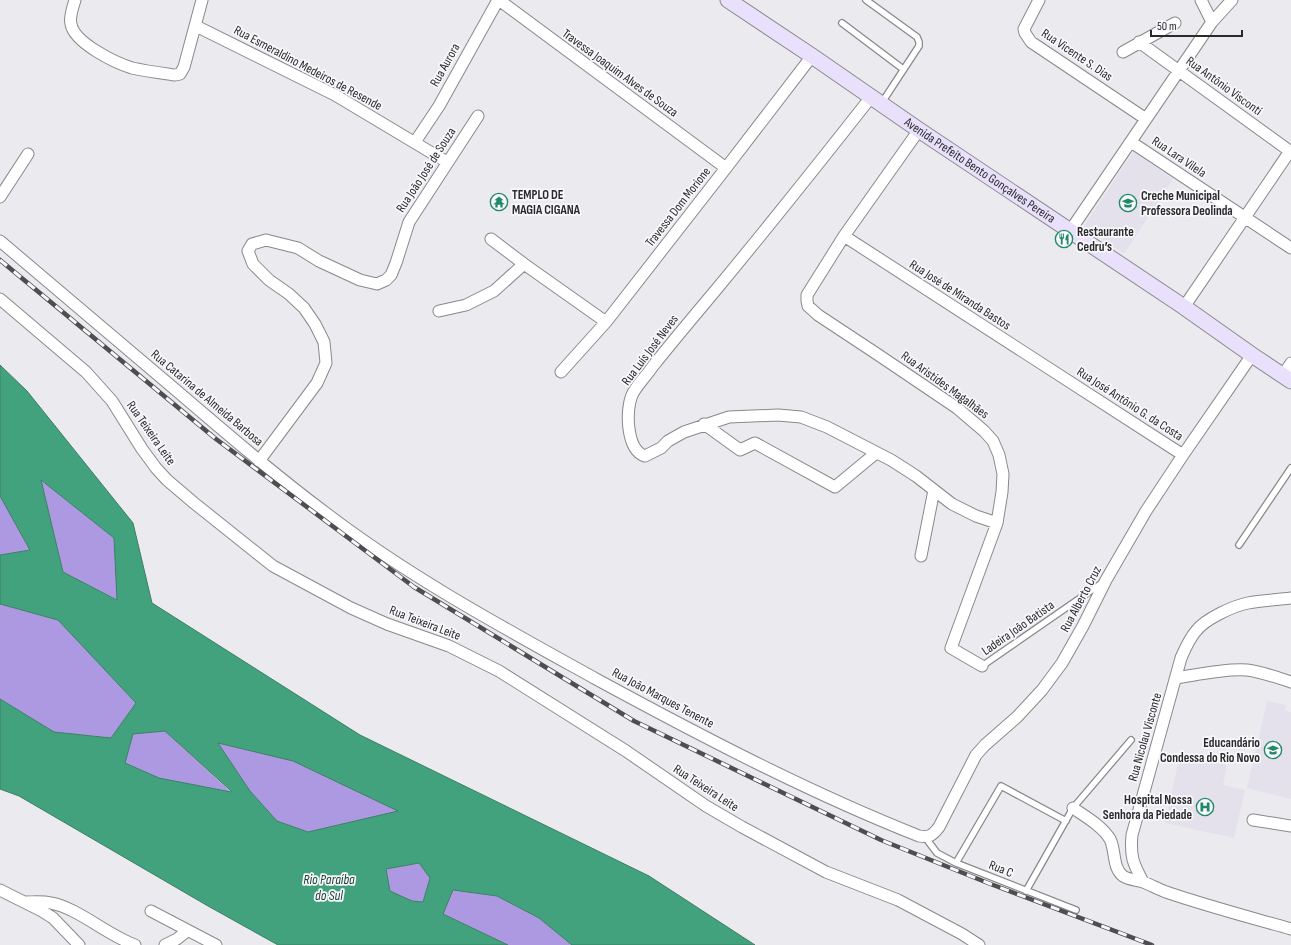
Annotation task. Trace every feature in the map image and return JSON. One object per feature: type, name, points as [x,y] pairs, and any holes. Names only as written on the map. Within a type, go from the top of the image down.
[{"type":"street","points":[[75,0],[71,18],[72,28],[80,39],[89,47],[117,62],[133,68],[175,75],[180,74],[184,67],[202,0]]},
{"type":"street","name":"Rua Aurora","points":[[415,142],[439,106],[498,0]]},
{"type":"street","name":"Travessa Joaquim Alves de Souza","points":[[498,0],[726,168]]},
{"type":"street","name":"Avenida Prefeito Bento Gonçalves Pereira","points":[[728,0],[1184,307],[1252,355],[1288,373]]},
{"type":"street","name":"Rua Vicente S. Dias","points":[[1039,0],[1024,29],[1031,42],[1146,119]]},
{"type":"street","points":[[1202,0],[1212,22]]},
{"type":"street","points":[[1070,231],[1212,22],[1232,0]]},
{"type":"street","points":[[1123,52],[1175,23]]},
{"type":"street","name":"Rua Esmeraldino Medeiros de Resende","points":[[196,26],[329,92],[447,162]]},
{"type":"street","name":"Rua Antônio Visconti","points":[[1140,42],[1291,152]]},
{"type":"street","name":"Travessa Dom Morione","points":[[561,372],[606,322],[812,56]]},
{"type":"street","name":"Rua Luís José Neves","points":[[876,100],[659,359],[633,394],[629,408],[628,423],[634,444],[642,455],[649,455],[661,448],[668,441],[684,432],[729,416],[778,415],[801,417],[827,427],[903,468],[964,511],[997,523]]},
{"type":"street","name":"Rua João José de Souza","points":[[259,461],[317,383],[326,363],[324,342],[315,324],[304,308],[289,294],[269,280],[253,264],[248,251],[252,244],[266,240],[298,248],[319,261],[360,280],[377,284],[386,280],[391,275],[396,263],[409,222],[478,116]]},
{"type":"street","points":[[844,236],[919,130]]},
{"type":"street","name":"Rua Lara Vilela","points":[[1131,142],[1291,248]]},
{"type":"street","points":[[1184,307],[1291,152]]},
{"type":"street","points":[[0,197],[28,154]]},
{"type":"street","name":"Rua Aristides Magalhães","points":[[844,236],[808,295],[808,306],[818,315],[957,408],[984,431],[993,442],[1002,466],[1002,492],[997,523],[951,648],[982,666]]},
{"type":"street","name":"Rua José de Miranda Bastos","points":[[844,236],[1061,377]]},
{"type":"street","points":[[492,239],[524,264],[606,322]]},
{"type":"street","name":"Rua Catarina de Almeida Barbosa","points":[[0,241],[259,461],[328,515],[402,567]]},
{"type":"street","points":[[439,311],[466,305],[494,291],[524,264]]},
{"type":"street","name":"Rua Teixeira Leite","points":[[0,299],[86,372],[98,385],[112,401],[152,462],[167,480],[243,544],[273,566],[351,608],[387,624],[449,646],[493,668],[626,751],[706,806],[742,827],[826,872],[898,900],[962,934],[979,945]]},
{"type":"street","name":"Rua Alberto Cruz","points":[[922,837],[932,835],[939,827],[976,755],[985,745],[1017,717],[1042,690],[1062,663],[1083,626],[1106,580],[1146,511],[1252,355]]},
{"type":"street","name":"Rua José Antônio G. da Costa","points":[[1061,377],[1183,455]]},
{"type":"street","points":[[704,424],[740,450],[755,442],[834,487],[876,453]]},
{"type":"street","points":[[921,556],[934,490]]},
{"type":"street","name":"Rua João Marques Tenente","points":[[402,567],[488,619],[739,754],[826,797],[922,837]]},
{"type":"street","name":"Rua Nicolau Visconte","points":[[1143,882],[1131,856],[1132,836],[1181,658],[1187,645],[1195,631],[1225,612],[1246,604],[1291,598]]},
{"type":"street","points":[[1176,678],[1232,670],[1245,670],[1265,673],[1291,682]]},
{"type":"street","points":[[1073,808],[1099,826],[1107,835],[1112,846],[1115,862],[1120,872],[1128,878],[1204,904],[1291,929]]},
{"type":"street","points":[[1253,820],[1291,826]]},
{"type":"street","points":[[0,890],[53,918],[79,945]]},
{"type":"street","points":[[25,902],[51,903],[62,907],[116,937],[135,945]]},
{"type":"street","points":[[151,911],[216,945]]},
{"type":"street","points":[[165,945],[177,939],[187,931]]},
{"type":"lane","points":[[866,0],[919,39],[919,46],[903,69],[876,100]]},
{"type":"lane","points":[[842,23],[903,69]]},
{"type":"lane","points":[[1239,545],[1291,468]]},
{"type":"lane","name":"Ladeira João Batista","points":[[982,666],[1106,580]]},
{"type":"lane","points":[[1026,891],[1073,808],[1131,740]]},
{"type":"lane","points":[[956,863],[1001,786],[1066,821]]},
{"type":"lane","name":"Rua C","points":[[922,837],[937,853],[956,863],[1076,910]]},
{"type":"shaded area","name":"Creche Municipal Professora Deolinda","points":[[1133,152],[1173,179],[1124,254],[1083,227]]},
{"type":"shaded area","points":[[41,480],[114,538],[118,600],[63,572]]},
{"type":"shaded area","points":[[0,496],[30,550],[0,555]]},
{"type":"shaded area","points":[[0,604],[58,620],[136,703],[111,738],[54,732],[0,699]]},
{"type":"shaded area","name":"Educandário Condessa do Rio Novo","points":[[1267,701],[1286,705],[1285,710],[1291,712],[1291,799],[1247,788]]},
{"type":"shaded area","points":[[165,731],[231,792],[159,778],[125,763],[133,734]]},
{"type":"shaded area","points":[[218,743],[293,761],[399,811],[308,832],[277,821],[250,791]]},
{"type":"shaded area","name":"Hospital Nossa Senhora da Piedade","points":[[1180,754],[1227,765],[1223,785],[1245,790],[1234,838],[1165,823]]},
{"type":"shaded area","points":[[419,863],[430,878],[423,902],[412,901],[390,891],[386,869]]},
{"type":"shaded area","points":[[453,890],[497,896],[539,918],[572,945],[508,945],[443,914]]},
{"type":"water","name":"Rio Paraíba do Sul","points":[[0,365],[27,391],[133,523],[152,603],[360,735],[649,876],[755,945],[572,945],[539,918],[497,896],[453,890],[443,914],[508,945],[278,945],[19,796],[0,789],[0,699],[54,732],[111,738],[136,703],[58,620],[0,604],[0,555],[30,550],[0,496]],"holes":[[[41,480],[114,538],[117,600],[63,572]],[[165,731],[231,792],[159,778],[125,763],[133,734]],[[218,743],[293,761],[398,811],[308,832],[277,821],[250,791]],[[419,863],[430,878],[423,902],[412,901],[390,891],[386,869]]]},
{"type":"railway","points":[[0,260],[216,439],[414,587],[634,721],[881,840],[988,883],[1152,945]]},
{"type":"place","name":"TEMPLO DE MAGIA CIGANA","points":[[499,202]]},
{"type":"place","name":"Creche Municipal Professora Deolinda","points":[[1128,203]]},
{"type":"place","name":"Restaurante Cedru’s","points":[[1064,239]]},
{"type":"place","name":"Educandário Condessa do Rio Novo","points":[[1273,750]]},
{"type":"place","name":"Hospital Nossa Senhora da Piedade","points":[[1205,807]]}]
